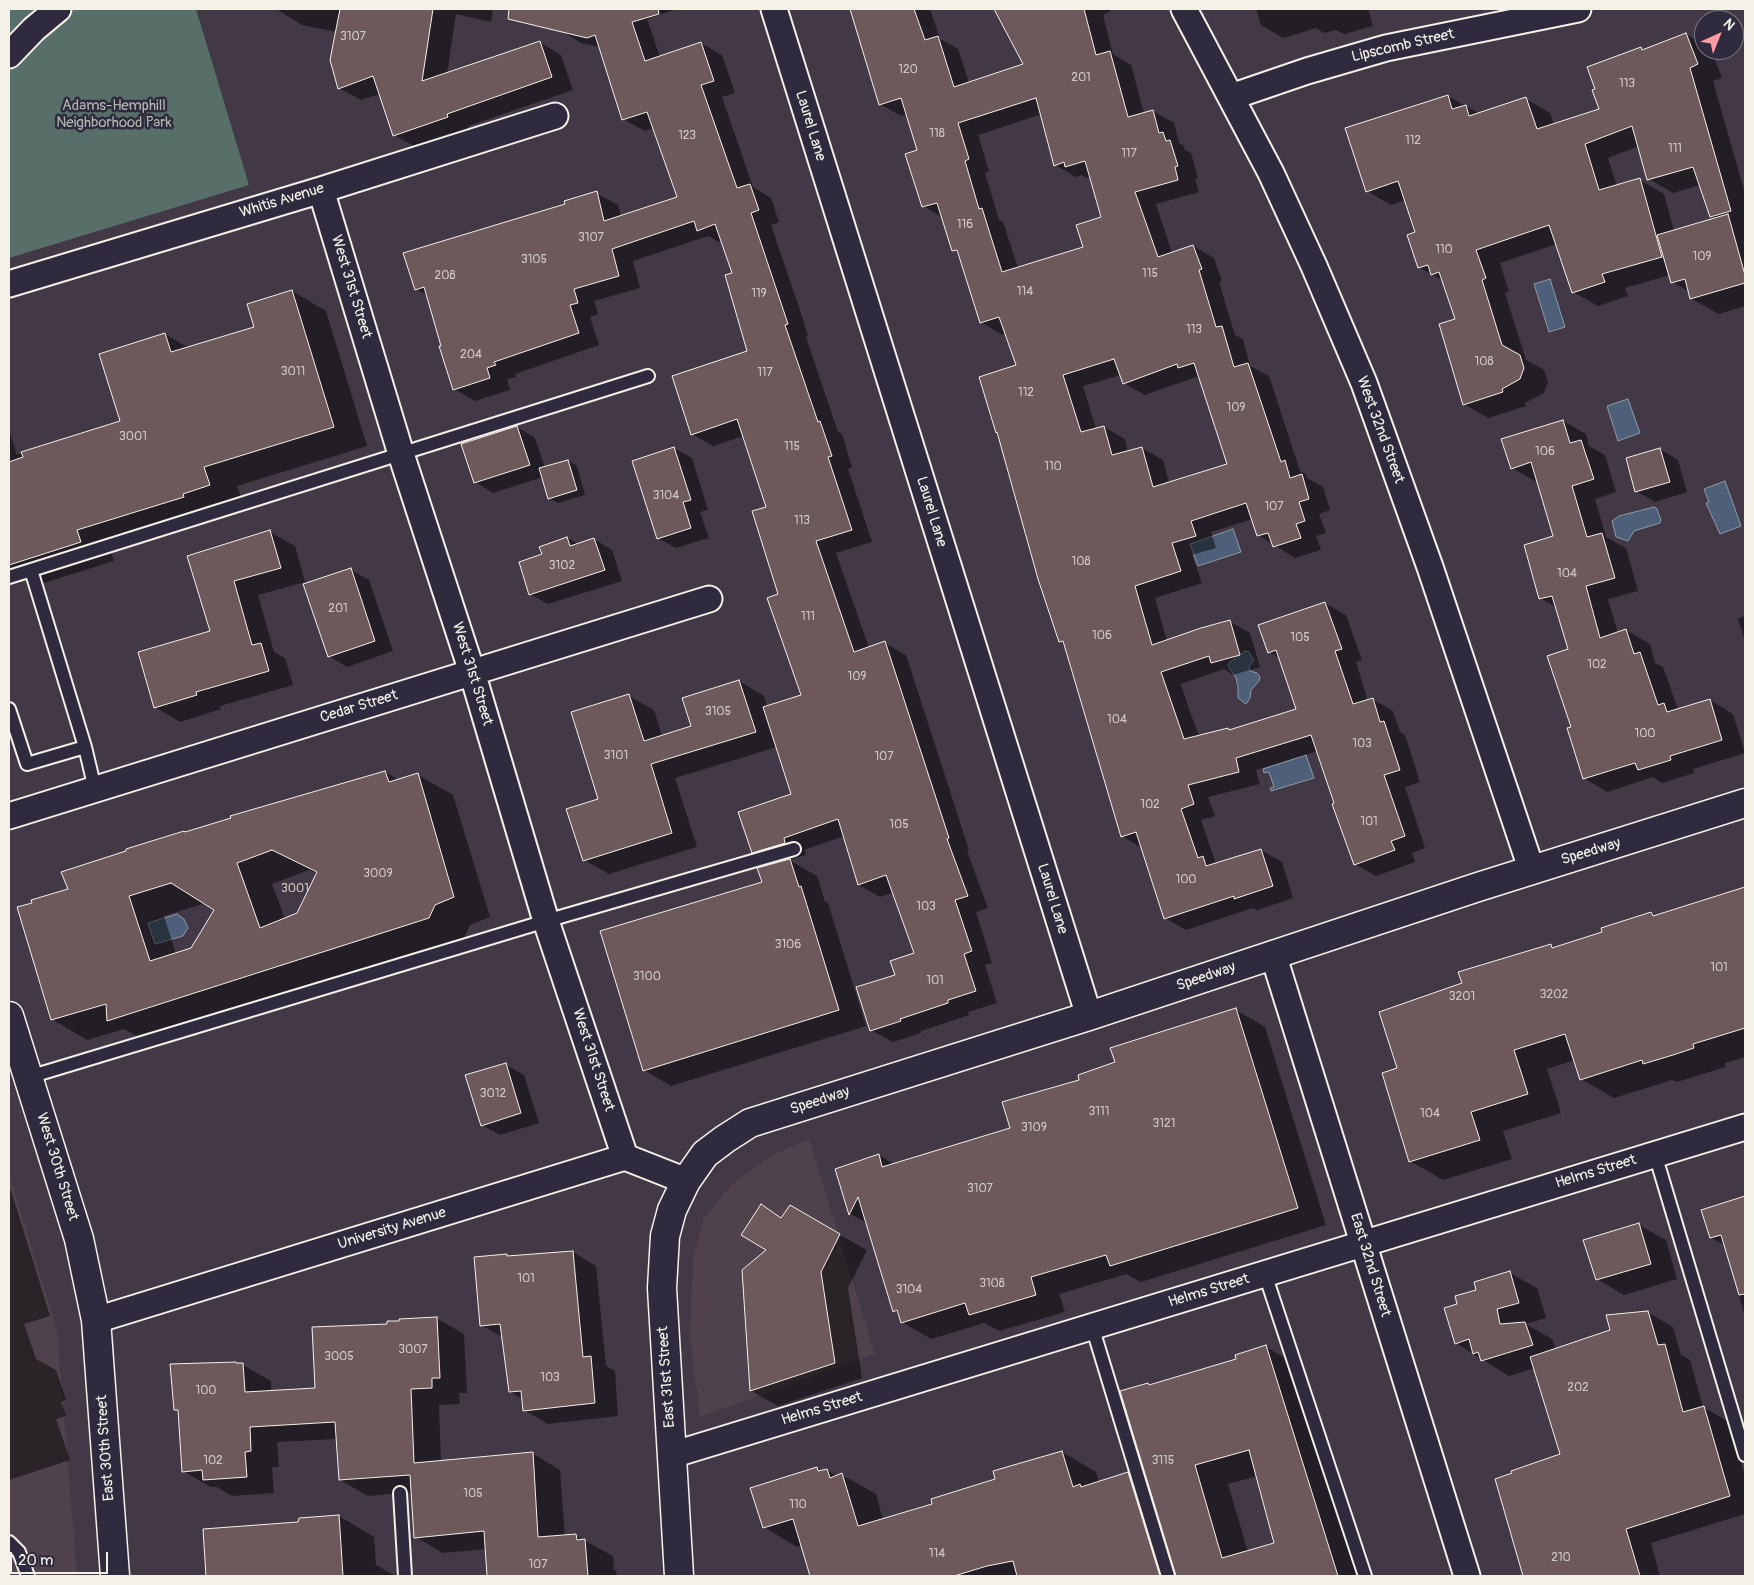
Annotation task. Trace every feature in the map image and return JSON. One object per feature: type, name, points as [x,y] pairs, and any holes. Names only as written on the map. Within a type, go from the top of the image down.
[{"type":"street","points":[[9,55],[34,29],[58,9]]},
{"type":"street","name":"Laurel Lane","points":[[774,9],[1089,1016]]},
{"type":"street","name":"West 32nd Street","points":[[1184,9],[1271,173],[1310,257],[1364,383],[1430,567],[1532,871]]},
{"type":"street","name":"Lipscomb Street","points":[[1231,97],[1307,71],[1386,48],[1578,9]]},
{"type":"street","name":"Whitis Avenue","points":[[9,284],[321,190],[555,116]]},
{"type":"street","name":"West 31st Street","points":[[321,190],[401,454],[472,672],[546,921],[625,1157]]},
{"type":"street","name":"Cedar Street","points":[[9,816],[709,599]]},
{"type":"street","name":"Speedway","points":[[686,1181],[705,1154],[750,1123],[1089,1016],[1273,954],[1745,804]]},
{"type":"street","name":"East 32nd Street","points":[[1273,954],[1467,1576]]},
{"type":"street","name":"West 30th Street","points":[[9,1016],[79,1239],[96,1320]]},
{"type":"street","name":"Helms Street","points":[[672,1455],[1745,1126]]},
{"type":"street","points":[[625,1157],[686,1181]]},
{"type":"street","name":"University Avenue","points":[[96,1320],[625,1157]]},
{"type":"street","name":"East 31st Street","points":[[679,1576],[662,1264],[667,1228],[672,1210],[686,1181]]},
{"type":"street","name":"East 30th Street","points":[[96,1320],[115,1576]]},
{"type":"lane","points":[[9,577],[648,376]]},
{"type":"lane","points":[[31,570],[96,789]]},
{"type":"lane","points":[[9,709],[27,764],[85,747]]},
{"type":"lane","points":[[29,1077],[546,921],[794,849]]},
{"type":"lane","points":[[1655,1154],[1745,1455]]},
{"type":"lane","points":[[1265,1274],[1366,1576]]},
{"type":"lane","points":[[1092,1326],[1168,1576]]},
{"type":"lane","points":[[400,1493],[405,1576]]},
{"type":"lane","points":[[9,1542],[19,1552],[28,1576]]},
{"type":"shaded area","points":[[809,1139],[875,1354],[700,1417],[690,1337],[693,1258],[704,1218],[731,1185],[772,1155]]},
{"type":"shaded area","points":[[9,1174],[57,1330],[77,1576],[9,1576]]},
{"type":"green space","name":"Adams-Hemphill Neighborhood Park","points":[[9,9],[196,9],[249,185],[9,258]]},
{"type":"water","points":[[1550,279],[1565,327],[1549,332],[1534,284]]},
{"type":"water","points":[[1628,399],[1640,433],[1618,441],[1607,406]]},
{"type":"water","points":[[1725,481],[1741,526],[1720,534],[1706,503],[1709,502],[1704,489]]},
{"type":"water","points":[[1654,507],[1657,509],[1661,520],[1660,523],[1634,531],[1628,541],[1616,537],[1612,521],[1619,516]]},
{"type":"water","points":[[1233,529],[1241,552],[1198,566],[1190,544]]},
{"type":"water","points":[[1245,651],[1249,652],[1254,661],[1249,666],[1250,671],[1257,673],[1260,677],[1251,690],[1250,698],[1246,704],[1238,698],[1236,678],[1228,666],[1229,663]]},
{"type":"water","points":[[1306,755],[1314,778],[1271,791],[1270,788],[1274,787],[1269,772],[1264,773],[1263,769]]},
{"type":"water","points":[[177,914],[184,919],[188,928],[183,936],[155,944],[148,923]]},
{"type":"building","points":[[340,9],[433,9],[422,81],[540,41],[552,77],[447,114],[448,117],[393,136],[373,76],[338,89],[330,60]]},
{"type":"building","points":[[509,9],[658,9],[659,14],[632,22],[645,61],[701,42],[714,81],[701,85],[737,188],[750,184],[759,210],[751,213],[788,324],[785,325],[818,422],[820,421],[832,456],[828,457],[852,530],[816,541],[854,652],[885,641],[949,838],[947,839],[968,896],[955,900],[972,951],[964,954],[976,991],[948,1000],[948,1003],[900,1019],[901,1021],[870,1031],[856,987],[895,975],[890,961],[914,953],[886,875],[858,885],[838,819],[784,838],[785,843],[752,853],[738,812],[791,794],[763,707],[801,695],[767,598],[778,594],[752,511],[766,507],[737,419],[691,435],[672,376],[747,351],[725,275],[732,273],[715,224],[697,231],[694,221],[612,249],[619,276],[574,289],[578,303],[570,305],[579,333],[494,362],[496,365],[487,368],[490,378],[453,390],[439,346],[441,346],[424,287],[415,290],[403,253],[565,204],[564,201],[597,191],[604,221],[677,197],[647,112],[622,120],[595,35],[587,38],[508,19]]},
{"type":"building","points":[[850,9],[914,9],[925,40],[938,36],[954,87],[1023,64],[994,9],[1084,9],[1096,55],[1110,51],[1128,117],[1153,110],[1159,133],[1163,132],[1166,141],[1170,140],[1178,166],[1175,167],[1178,180],[1135,192],[1158,257],[1193,245],[1202,269],[1199,270],[1216,327],[1222,326],[1234,367],[1248,363],[1281,462],[1285,460],[1290,478],[1302,474],[1309,499],[1299,502],[1305,521],[1296,524],[1301,538],[1273,547],[1268,533],[1257,536],[1246,503],[1191,521],[1196,536],[1172,543],[1181,571],[1135,586],[1152,645],[1230,620],[1240,655],[1211,663],[1209,656],[1161,672],[1184,739],[1228,728],[1229,730],[1296,709],[1276,650],[1268,653],[1258,625],[1325,602],[1342,649],[1335,651],[1353,704],[1373,698],[1380,722],[1384,721],[1400,770],[1384,775],[1405,836],[1391,841],[1395,850],[1354,865],[1332,804],[1334,803],[1311,735],[1236,758],[1239,772],[1188,785],[1194,804],[1181,809],[1198,858],[1203,856],[1206,866],[1261,849],[1273,886],[1234,899],[1234,896],[1164,919],[1136,832],[1121,837],[1063,641],[1059,642],[1038,579],[997,432],[979,377],[1016,365],[999,317],[980,323],[957,250],[952,251],[937,203],[922,207],[905,154],[917,150],[901,98],[879,105]],"holes":[[[1036,98],[1054,166],[1064,162],[1065,167],[1085,161],[1101,217],[1076,225],[1083,247],[1002,272],[982,208],[979,209],[965,161],[969,159],[958,123]],[[1114,359],[1123,384],[1177,364],[1178,368],[1194,363],[1227,464],[1153,487],[1142,447],[1112,455],[1104,426],[1081,432],[1063,375]]]},
{"type":"building","points":[[1686,33],[1694,54],[1694,60],[1696,60],[1698,64],[1690,68],[1731,211],[1710,217],[1693,167],[1647,180],[1632,126],[1585,144],[1599,190],[1640,178],[1662,257],[1602,274],[1605,282],[1572,293],[1549,225],[1476,250],[1486,278],[1482,280],[1502,345],[1520,355],[1524,368],[1520,379],[1502,389],[1503,392],[1463,405],[1439,324],[1455,319],[1439,272],[1431,275],[1428,265],[1418,268],[1407,235],[1415,232],[1398,181],[1366,192],[1345,128],[1448,95],[1452,109],[1466,105],[1469,116],[1526,97],[1537,129],[1599,109],[1592,90],[1595,89],[1587,67],[1641,47],[1642,50]]},
{"type":"building","points":[[1728,214],[1745,275],[1745,283],[1690,299],[1685,279],[1671,283],[1657,235]]},
{"type":"building","points":[[292,290],[334,427],[204,467],[210,485],[183,494],[184,497],[77,530],[81,542],[9,565],[9,462],[23,457],[21,452],[120,421],[99,354],[165,333],[171,352],[254,327],[247,304]]},
{"type":"building","points":[[1563,420],[1570,443],[1581,440],[1594,479],[1572,486],[1587,537],[1602,533],[1615,578],[1586,586],[1600,638],[1626,629],[1634,654],[1640,652],[1658,705],[1664,703],[1667,712],[1710,699],[1722,740],[1670,756],[1671,760],[1638,770],[1635,763],[1583,779],[1567,728],[1571,727],[1547,656],[1568,649],[1552,596],[1539,599],[1524,545],[1553,536],[1531,462],[1511,469],[1501,439]]},
{"type":"building","points":[[517,426],[530,465],[474,483],[461,444]]},
{"type":"building","points":[[674,447],[691,500],[683,502],[691,528],[657,539],[632,461]]},
{"type":"building","points":[[1660,448],[1670,482],[1635,492],[1626,458]]},
{"type":"building","points":[[568,460],[577,490],[548,499],[539,468]]},
{"type":"building","points":[[270,530],[281,568],[234,581],[252,645],[261,643],[269,671],[196,692],[197,695],[154,708],[138,652],[210,631],[187,556]]},
{"type":"building","points":[[567,537],[570,546],[594,538],[605,570],[529,595],[519,562],[542,554],[539,547]]},
{"type":"building","points":[[351,568],[375,641],[328,657],[303,584]]},
{"type":"building","points":[[739,680],[756,732],[651,764],[672,833],[583,861],[566,809],[598,799],[571,712],[629,694],[644,741],[691,726],[682,698]]},
{"type":"building","points":[[385,771],[389,782],[418,773],[454,897],[435,905],[429,918],[107,1021],[106,1004],[51,1020],[17,907],[32,903],[31,900],[68,889],[61,872],[126,851],[126,849],[231,818],[230,816]],"holes":[[[272,850],[317,872],[297,913],[260,928],[237,863]],[[171,883],[214,910],[191,948],[150,961],[129,896]]]},
{"type":"building","points":[[790,859],[799,887],[801,886],[839,1010],[643,1071],[600,931],[762,882],[757,868]]},
{"type":"building","points":[[1745,887],[1745,1028],[1693,1044],[1694,1048],[1673,1055],[1643,1064],[1642,1060],[1580,1080],[1565,1034],[1514,1050],[1528,1094],[1471,1112],[1480,1140],[1409,1162],[1382,1073],[1397,1068],[1379,1012],[1462,983],[1458,972],[1551,944],[1552,948],[1602,932],[1601,928],[1651,912],[1653,916]]},
{"type":"building","points":[[1236,1008],[1298,1208],[1110,1266],[1106,1255],[1031,1277],[1036,1295],[969,1315],[965,1303],[901,1323],[897,1310],[893,1312],[858,1197],[849,1215],[835,1169],[879,1154],[882,1167],[1010,1128],[1002,1102],[1079,1080],[1078,1075],[1115,1062],[1110,1048]]},
{"type":"building","points":[[506,1063],[521,1113],[481,1126],[465,1075]]},
{"type":"building","points":[[1745,1196],[1745,1294],[1739,1295],[1721,1235],[1710,1238],[1701,1210]]},
{"type":"building","points":[[761,1204],[781,1218],[790,1205],[840,1234],[821,1272],[835,1363],[750,1391],[742,1270],[766,1250],[741,1235]]},
{"type":"building","points":[[1639,1223],[1651,1264],[1596,1280],[1583,1240]]},
{"type":"building","points":[[573,1251],[583,1357],[591,1356],[595,1403],[523,1411],[521,1391],[509,1392],[500,1324],[480,1326],[474,1257]]},
{"type":"building","points":[[1510,1271],[1519,1303],[1497,1309],[1500,1324],[1525,1322],[1533,1345],[1481,1361],[1478,1352],[1473,1354],[1469,1339],[1455,1344],[1444,1308],[1457,1304],[1455,1296],[1476,1290],[1474,1282]]},
{"type":"building","points":[[1648,1311],[1658,1345],[1665,1344],[1683,1412],[1704,1406],[1730,1496],[1626,1529],[1640,1576],[1523,1576],[1495,1479],[1512,1473],[1511,1471],[1560,1454],[1530,1357],[1610,1330],[1606,1315]]},
{"type":"building","points":[[437,1317],[440,1378],[432,1378],[432,1388],[411,1389],[414,1463],[533,1452],[538,1537],[576,1534],[577,1540],[585,1539],[588,1576],[487,1576],[484,1531],[414,1538],[410,1475],[339,1480],[335,1422],[250,1427],[251,1451],[245,1452],[247,1477],[203,1480],[202,1470],[182,1472],[178,1410],[174,1410],[170,1364],[243,1363],[245,1392],[315,1388],[312,1327],[387,1324],[387,1321],[399,1321],[399,1319]]},
{"type":"building","points":[[1266,1345],[1338,1576],[1176,1576],[1120,1391],[1148,1383],[1149,1385],[1236,1359],[1235,1355]],"holes":[[[1249,1450],[1274,1543],[1222,1558],[1195,1465]]]},
{"type":"building","points":[[1062,1451],[1073,1487],[1080,1484],[1081,1487],[1128,1472],[1160,1576],[1017,1576],[1013,1561],[987,1566],[954,1576],[810,1576],[793,1519],[763,1528],[750,1488],[817,1467],[818,1471],[827,1469],[830,1478],[842,1473],[858,1526],[932,1504],[931,1499],[995,1479],[993,1471]]},
{"type":"building","points":[[339,1515],[343,1576],[206,1576],[203,1529],[298,1522],[299,1518]]}]
